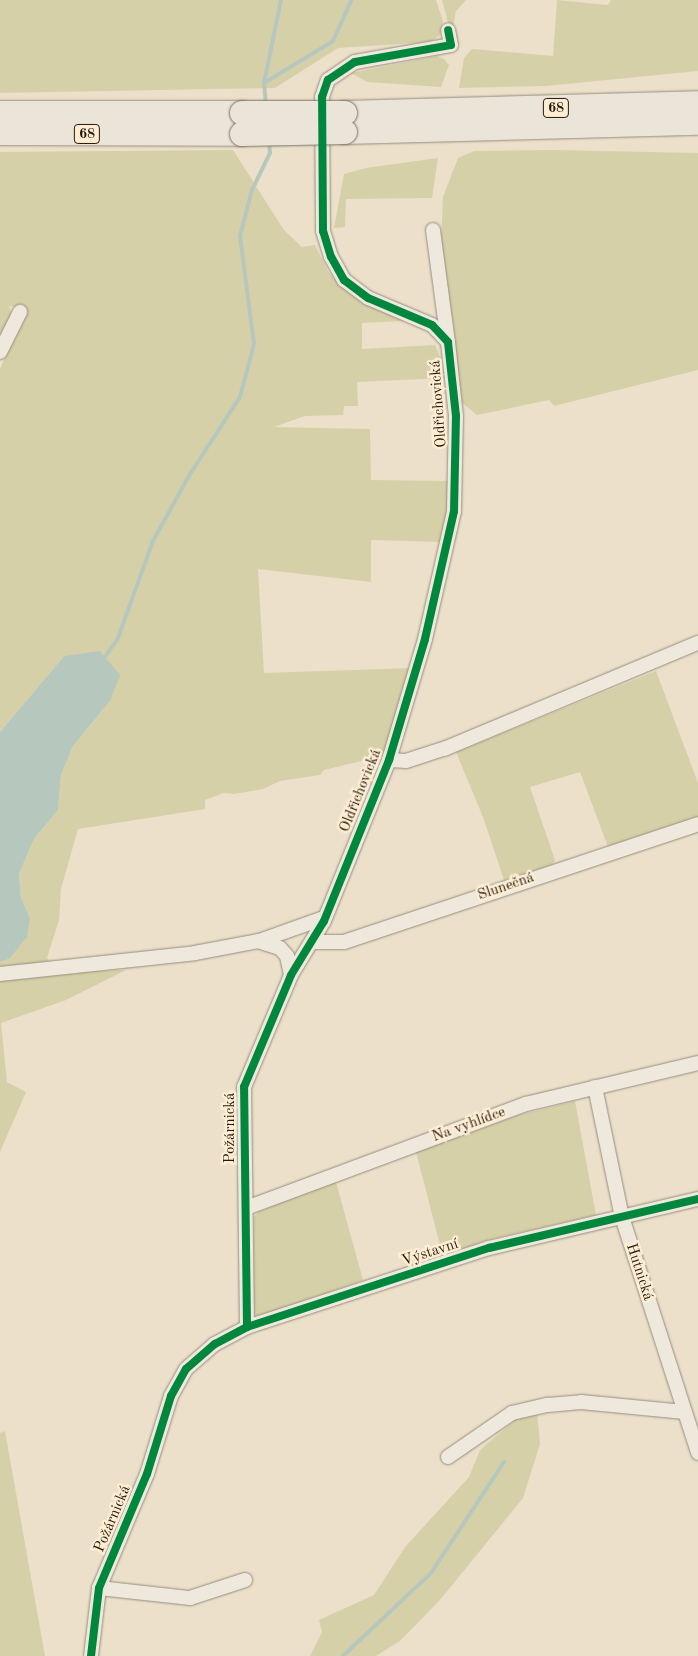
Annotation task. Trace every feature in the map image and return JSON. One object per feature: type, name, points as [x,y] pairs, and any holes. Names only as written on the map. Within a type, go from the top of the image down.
[{"type":"highway","name":"68","points":[[345,123],[698,103]]},
{"type":"highway","name":"68","points":[[0,113],[242,124]]},
{"type":"highway","name":"68","points":[[0,133],[242,124],[698,123]]},
{"type":"street","name":"Oldřichovická","points":[[324,918],[389,760],[425,639],[454,511],[456,416],[448,342],[432,325],[368,298],[344,280],[331,257],[323,231],[325,206],[320,117],[328,80],[340,70],[354,62],[451,45],[448,30]]},
{"type":"street","points":[[433,230],[448,342]]},
{"type":"street","points":[[0,352],[20,312]]},
{"type":"street","name":"Oldřichovická","points":[[389,760],[406,761],[444,749],[698,643]]},
{"type":"street","name":"Slunečná","points":[[313,942],[344,942],[698,824]]},
{"type":"street","points":[[0,974],[196,953],[258,941],[324,918]]},
{"type":"street","name":"Požárnická","points":[[247,1327],[244,1087],[291,975],[313,942],[324,918]]},
{"type":"street","points":[[258,941],[280,948],[287,956],[291,975]]},
{"type":"street","name":"Na vyhlídce","points":[[246,1208],[526,1104],[698,1063]]},
{"type":"street","name":"Hutnická","points":[[595,1087],[622,1217],[698,1453]]},
{"type":"street","name":"Výstavní","points":[[186,1369],[215,1344],[247,1327],[488,1248],[698,1199]]},
{"type":"street","name":"Požárnická","points":[[91,1656],[99,1588],[147,1474],[171,1396],[186,1369]]},
{"type":"street","points":[[448,1457],[512,1414],[548,1405],[581,1402],[685,1412]]},
{"type":"street","points":[[99,1588],[190,1598],[245,1580]]},
{"type":"shaded area","points":[[0,0],[436,0],[443,21],[440,35],[430,42],[338,48],[275,88],[0,93]]},
{"type":"shaded area","points":[[442,0],[466,0],[456,11],[453,28],[449,26]]},
{"type":"shaded area","points":[[557,0],[608,5],[611,0],[698,0],[698,71],[546,86],[459,88],[464,58],[472,49],[553,56]]},
{"type":"shaded area","points":[[437,56],[444,59],[449,65],[441,87],[367,82],[351,73]]},
{"type":"shaded area","points":[[233,150],[284,230],[302,247],[315,245],[328,271],[341,287],[363,302],[405,321],[362,323],[362,349],[435,345],[444,366],[446,378],[357,382],[358,406],[344,406],[343,415],[305,416],[274,427],[370,429],[371,480],[448,481],[448,512],[441,542],[371,540],[371,582],[258,569],[264,673],[412,668],[388,749],[382,756],[324,770],[320,775],[280,781],[263,789],[234,794],[224,793],[205,800],[205,809],[78,829],[61,889],[59,920],[47,958],[60,972],[126,970],[66,1000],[1,1023],[7,1082],[26,1092],[0,1152],[0,962],[9,959],[30,918],[21,898],[19,874],[34,839],[58,810],[61,775],[73,746],[110,701],[64,656],[0,732],[0,369],[26,309],[9,306],[12,315],[0,341],[0,152]]},
{"type":"shaded area","points":[[555,150],[698,153],[698,370],[554,406],[549,400],[477,415],[460,401],[441,243],[443,197],[458,158],[474,151]]},
{"type":"shaded area","points":[[438,158],[432,198],[346,199],[345,227],[334,228],[344,174],[366,168]]},
{"type":"shaded area","points":[[100,651],[120,675],[110,701],[73,746],[61,775],[58,810],[34,839],[19,874],[21,898],[30,918],[27,937],[9,959],[0,962],[0,732],[64,656]]},
{"type":"shaded area","points":[[656,671],[698,783],[698,817],[608,847],[580,772],[530,787],[555,860],[552,865],[504,880],[483,817],[456,752]]},
{"type":"shaded area","points":[[575,1101],[596,1215],[491,1239],[450,1253],[442,1253],[416,1152],[519,1115]]},
{"type":"shaded area","points":[[336,1182],[363,1280],[263,1316],[256,1315],[252,1310],[254,1217],[259,1211]]},
{"type":"shaded area","points":[[537,1411],[540,1444],[523,1498],[440,1600],[400,1641],[376,1656],[310,1656],[322,1632],[319,1620],[374,1595],[405,1547],[469,1477],[480,1450],[515,1420]]},
{"type":"shaded area","points":[[5,1431],[45,1656],[0,1656],[0,1433]]},
{"type":"waterway","points":[[264,83],[281,0]]},
{"type":"waterway","points":[[266,105],[264,83],[333,41],[351,1]]},
{"type":"waterway","points":[[102,661],[118,638],[153,541],[190,474],[240,397],[254,344],[240,236],[252,190],[270,153],[269,142]]},
{"type":"waterway","points":[[343,1656],[431,1573],[504,1462]]},
{"type":"cycle path","points":[[247,1327],[244,1087],[291,975],[324,921],[389,760],[425,639],[454,511],[456,416],[448,342],[432,325],[368,298],[344,280],[331,257],[323,231],[322,97],[328,80],[355,62],[451,45],[448,30]]},
{"type":"cycle path","points":[[91,1656],[99,1588],[147,1474],[171,1396],[186,1369],[215,1344],[247,1327],[489,1248],[698,1199]]}]
